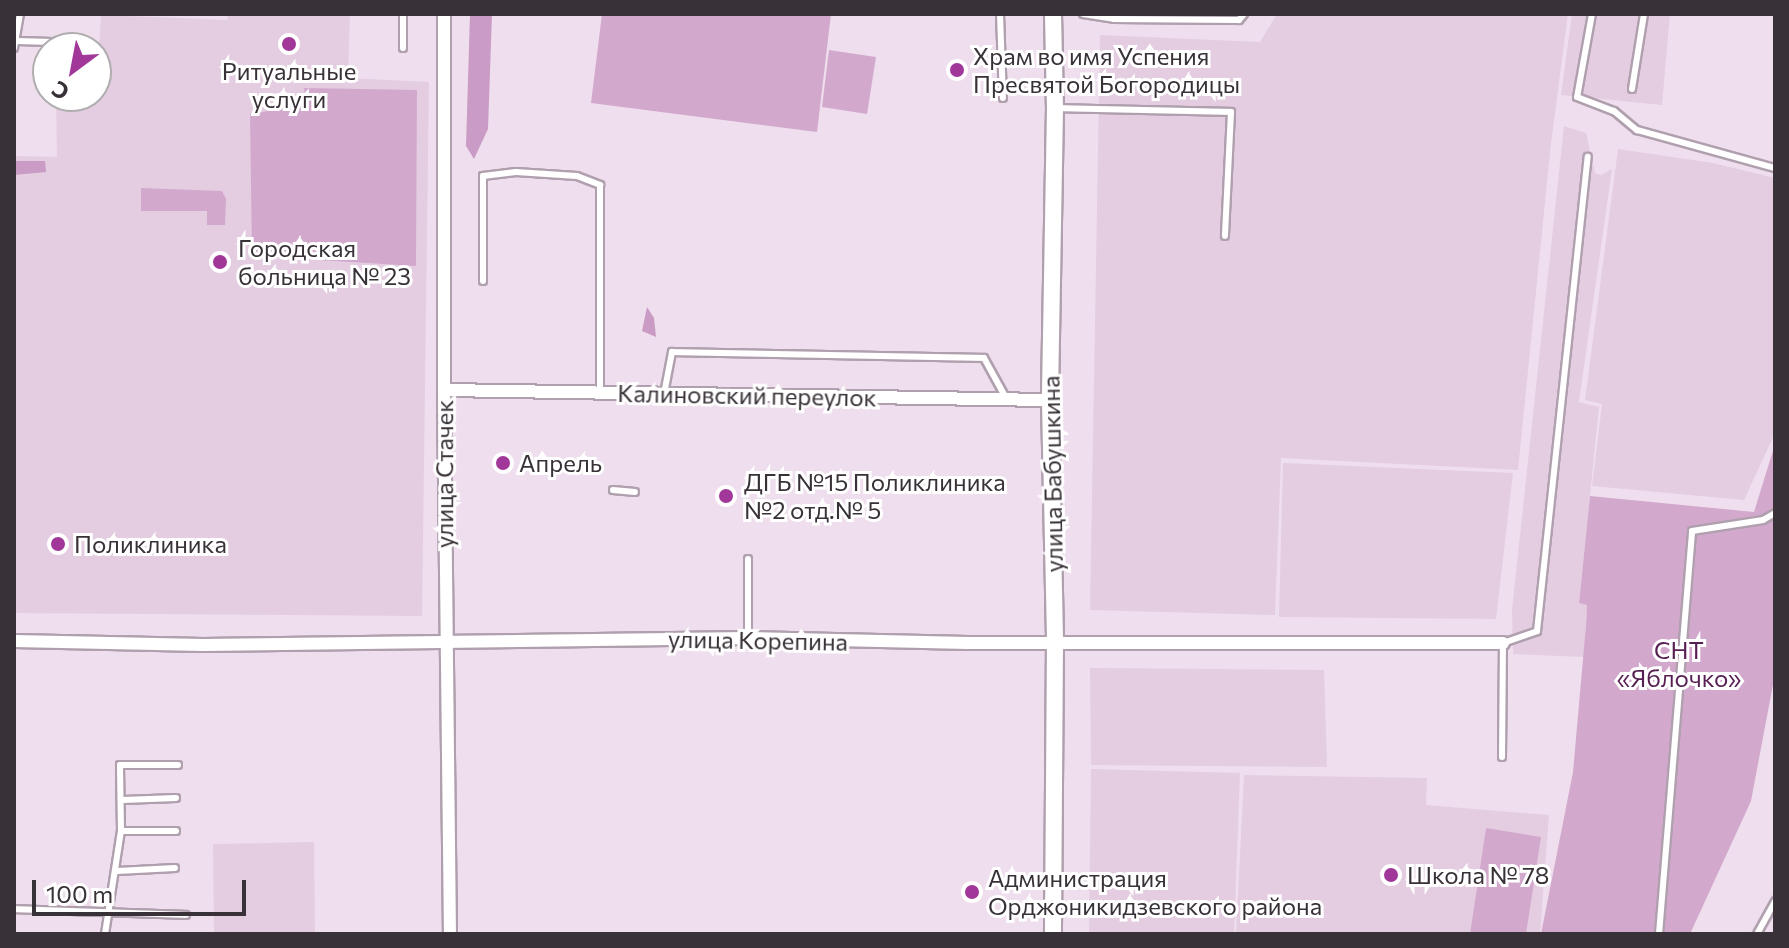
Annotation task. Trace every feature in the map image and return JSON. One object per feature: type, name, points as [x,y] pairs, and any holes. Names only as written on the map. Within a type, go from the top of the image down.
[{"type":"street","name":"улица Стачек","points":[[444,14],[444,390],[450,934]]},
{"type":"street","name":"улица Бабушкина","points":[[1053,14],[1055,108],[1050,400],[1055,642],[1053,934]]},
{"type":"street","name":"Калиновский переулок","points":[[444,390],[1050,400]]},
{"type":"street","name":"улица Корепина","points":[[14,641],[203,645],[748,638],[1503,643]]},
{"type":"lane","points":[[16,45],[20,14]]},
{"type":"lane","points":[[403,14],[403,48]]},
{"type":"lane","points":[[1000,14],[1003,98]]},
{"type":"lane","points":[[1083,14],[1114,19],[1239,20],[1244,14]]},
{"type":"lane","points":[[1592,14],[1577,97],[1614,111],[1637,130],[1775,168]]},
{"type":"lane","points":[[1632,89],[1644,14]]},
{"type":"lane","points":[[1055,108],[1231,112],[1225,236]]},
{"type":"lane","points":[[1502,757],[1503,643],[1537,631],[1588,157]]},
{"type":"lane","points":[[483,281],[483,176],[516,172],[577,176],[600,185],[600,391]]},
{"type":"lane","points":[[664,394],[672,352],[984,358],[1007,400]]},
{"type":"lane","points":[[613,490],[635,492]]},
{"type":"lane","points":[[1659,934],[1692,531],[1763,520],[1775,513]]},
{"type":"lane","points":[[748,559],[748,638]]},
{"type":"lane","points":[[105,934],[121,831],[123,800],[120,765],[178,765]]},
{"type":"lane","points":[[123,800],[176,798]]},
{"type":"lane","points":[[121,831],[176,831]]},
{"type":"lane","points":[[117,871],[175,868]]},
{"type":"lane","points":[[1757,934],[1775,901]]},
{"type":"lane","points":[[14,909],[106,915],[186,915]]},
{"type":"shaded area","name":"Городская больница № 23","points":[[228,14],[350,14],[348,78],[429,82],[422,616],[14,613],[14,156],[57,157],[56,112],[112,112],[112,32],[100,32],[101,15],[227,20]]},
{"type":"shaded area","points":[[470,14],[492,14],[488,129],[474,159],[466,146]]},
{"type":"shaded area","points":[[1277,14],[1568,14],[1551,143],[1518,470],[1281,458],[1275,615],[1090,610],[1100,35],[1260,42]]},
{"type":"shaded area","points":[[1572,14],[1670,14],[1662,105],[1561,95]]},
{"type":"shaded area","points":[[1564,126],[1586,133],[1595,173],[1601,175],[1612,169],[1579,402],[1599,407],[1579,603],[1587,605],[1584,657],[1513,654],[1512,610]]},
{"type":"shaded area","points":[[1618,149],[1713,163],[1775,178],[1775,433],[1744,500],[1592,486],[1602,404],[1585,400]]},
{"type":"shaded area","points":[[14,161],[45,161],[46,172],[14,175]]},
{"type":"shaded area","points":[[647,307],[654,318],[656,337],[642,331]]},
{"type":"shaded area","points":[[1283,463],[1513,473],[1496,619],[1279,617]]},
{"type":"shaded area","points":[[1090,668],[1324,670],[1327,767],[1091,765]]},
{"type":"shaded area","points":[[1091,769],[1240,773],[1234,934],[1089,934]]},
{"type":"shaded area","name":"Школа № 78","points":[[1244,775],[1427,778],[1426,805],[1549,815],[1540,934],[1236,934]]},
{"type":"shaded area","points":[[314,842],[315,934],[214,934],[213,844]]},
{"type":"green space","points":[[602,14],[831,14],[817,132],[591,103]]},
{"type":"green space","points":[[829,50],[876,57],[867,114],[822,107]]},
{"type":"green space","points":[[304,88],[417,90],[416,266],[252,256],[250,114],[306,105]]},
{"type":"green space","points":[[141,188],[222,191],[226,199],[225,225],[207,225],[207,211],[141,211]]},
{"type":"green space","name":"СНТ «Яблочко»","points":[[1775,444],[1775,674],[1751,801],[1690,934],[1541,934],[1573,772],[1587,605],[1579,603],[1590,496],[1754,512]]},
{"type":"green space","points":[[1486,828],[1541,837],[1526,934],[1470,934]]},
{"type":"place","name":"Ритуальные услуги","points":[[289,44]]},
{"type":"place","name":"Храм во имя Успения Пресвятой Богородицы","points":[[957,70]]},
{"type":"place","name":"Городская больница № 23","points":[[220,262]]},
{"type":"place","name":"Апрель","points":[[503,463]]},
{"type":"place","name":"ДГБ №15 Поликлиника №2 отд.№ 5","points":[[726,496]]},
{"type":"place","name":"Поликлиника","points":[[58,544]]},
{"type":"place","name":"Школа № 78","points":[[1391,875]]},
{"type":"place","name":"Администрация Орджоникидзевского района","points":[[972,892]]}]
